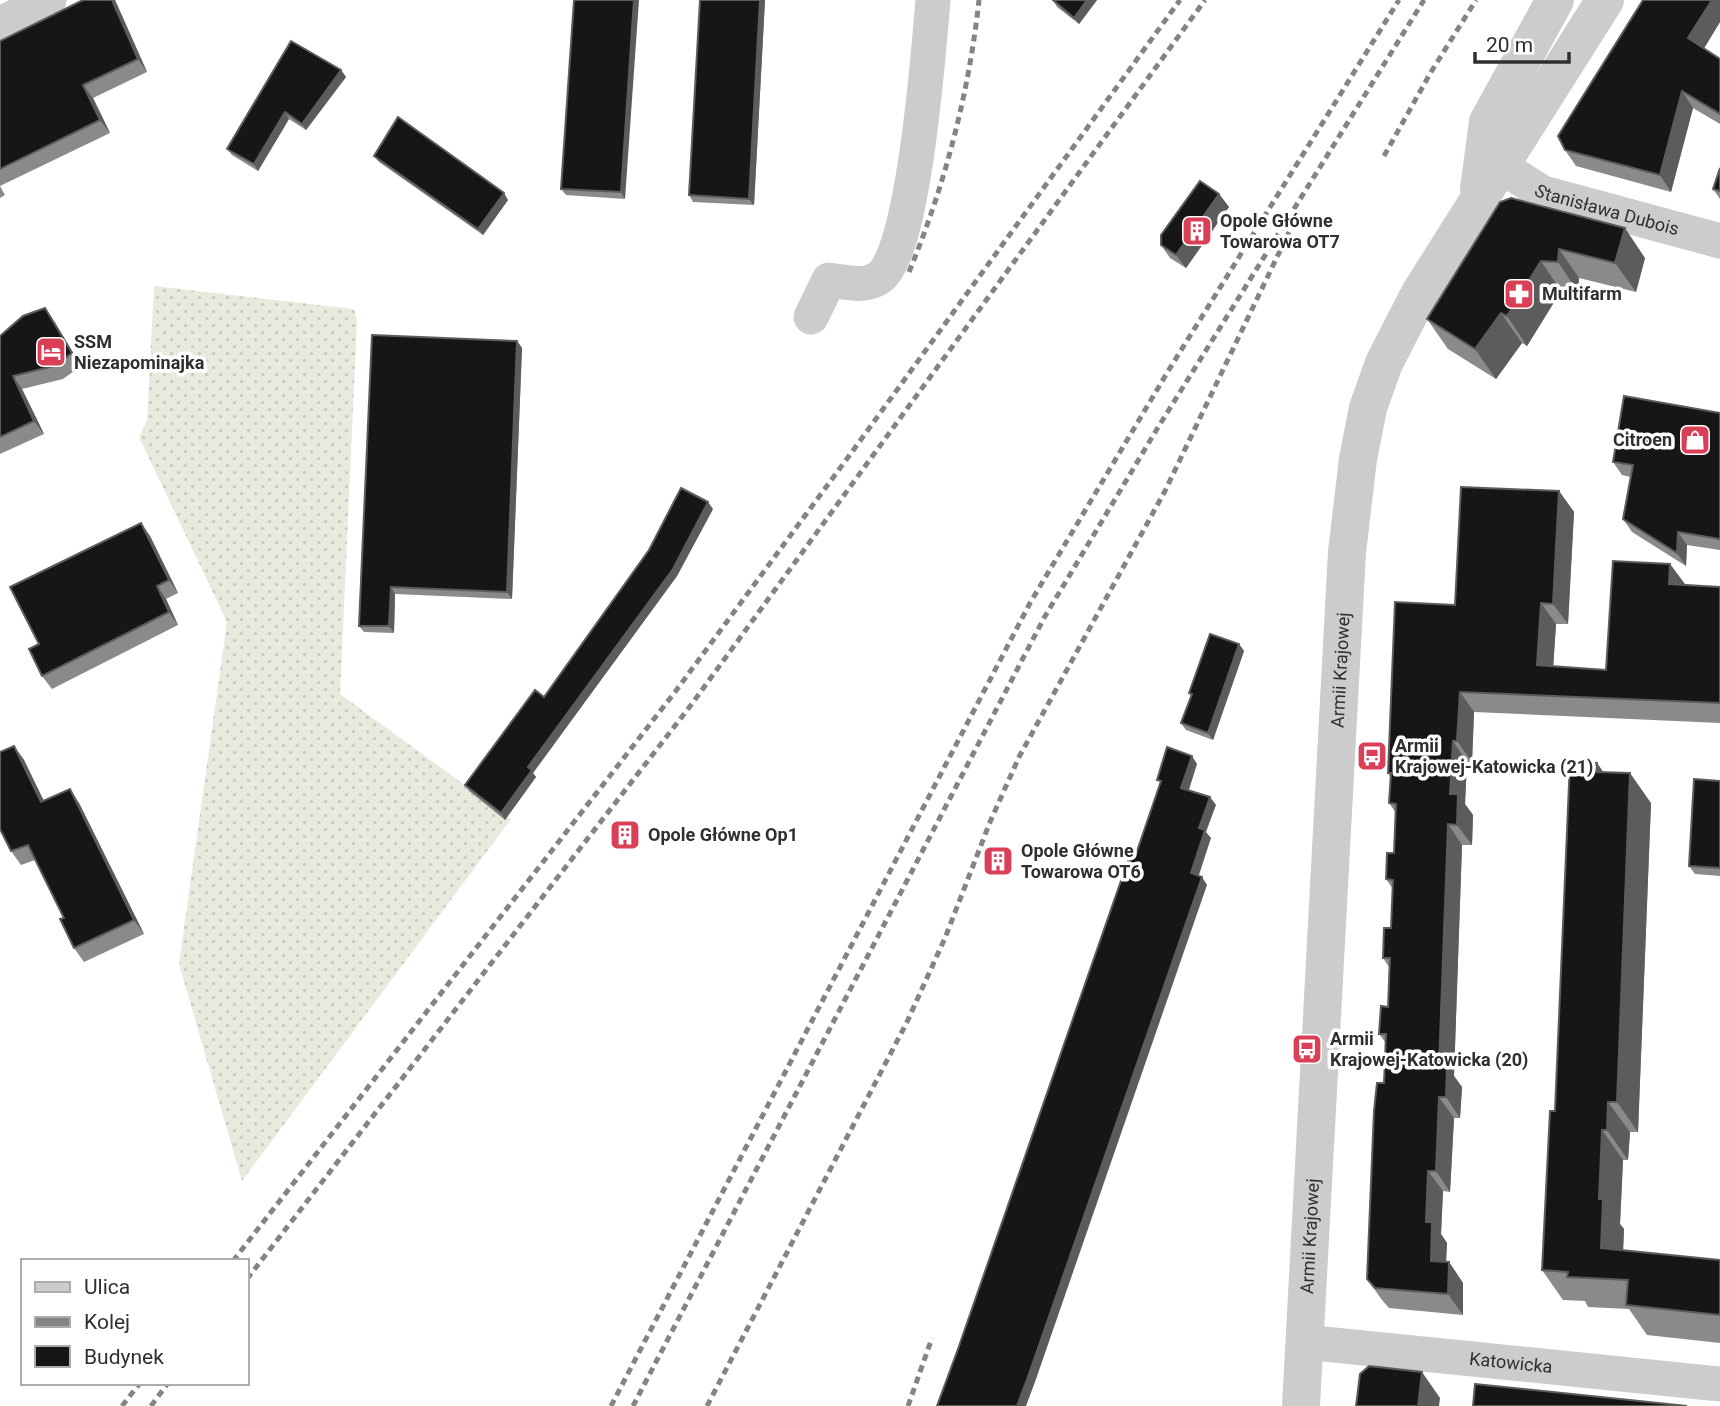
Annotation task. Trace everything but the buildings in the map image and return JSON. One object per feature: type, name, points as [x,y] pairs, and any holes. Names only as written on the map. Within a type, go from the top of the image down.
[{"type":"street","points":[[0,24],[48,0]]},
{"type":"street","points":[[811,317],[828,280],[856,284],[880,277],[893,254],[909,200],[918,150],[933,0]]},
{"type":"street","points":[[1478,201],[1488,122],[1555,0]]},
{"type":"street","name":"Armii Krajowej","points":[[1301,1406],[1347,552],[1358,459],[1368,408],[1384,363],[1420,293],[1605,0]]},
{"type":"street","name":"Stanisława Dubois","points":[[1500,166],[1543,193],[1720,241]]},
{"type":"street","name":"Katowicka","points":[[1304,1342],[1720,1384]]},
{"type":"shaded area","points":[[154,286],[354,309],[357,321],[340,694],[511,819],[242,1181],[179,964],[227,622],[139,437],[147,421]]},
{"type":"railway","points":[[909,272],[934,206],[954,138],[969,69],[979,0]]},
{"type":"railway","points":[[235,1259],[675,692],[1180,0]]},
{"type":"railway","points":[[248,1278],[691,705],[1205,0]]},
{"type":"railway","points":[[611,1406],[1030,603],[1170,368],[1399,0]]},
{"type":"railway","points":[[633,1406],[1044,618],[1157,429],[1424,0]]},
{"type":"railway","points":[[1384,156],[1431,72],[1476,0]]},
{"type":"railway","points":[[707,1406],[907,1022],[945,938],[990,822],[1019,757],[1165,491],[1289,232]]},
{"type":"railway","points":[[908,1406],[932,1338]]},
{"type":"railway","points":[[122,1406],[138,1385]]},
{"type":"railway","points":[[151,1406],[167,1385]]},
{"type":"place","name":"Opole Główne Towarowa OT7","points":[[1197,231]]},
{"type":"place","name":"Multifarm","points":[[1519,294]]},
{"type":"place","name":"SSM Niezapominajka","points":[[51,352]]},
{"type":"place","name":"Citroen","points":[[1695,440]]},
{"type":"place","name":"Armii Krajowej-Katowicka (21)","points":[[1372,756]]},
{"type":"place","name":"Opole Główne Op1","points":[[625,835]]},
{"type":"place","name":"Opole Główne Towarowa OT6","points":[[998,861]]},
{"type":"place","name":"Armii Krajowej-Katowicka (20)","points":[[1307,1049]]}]
